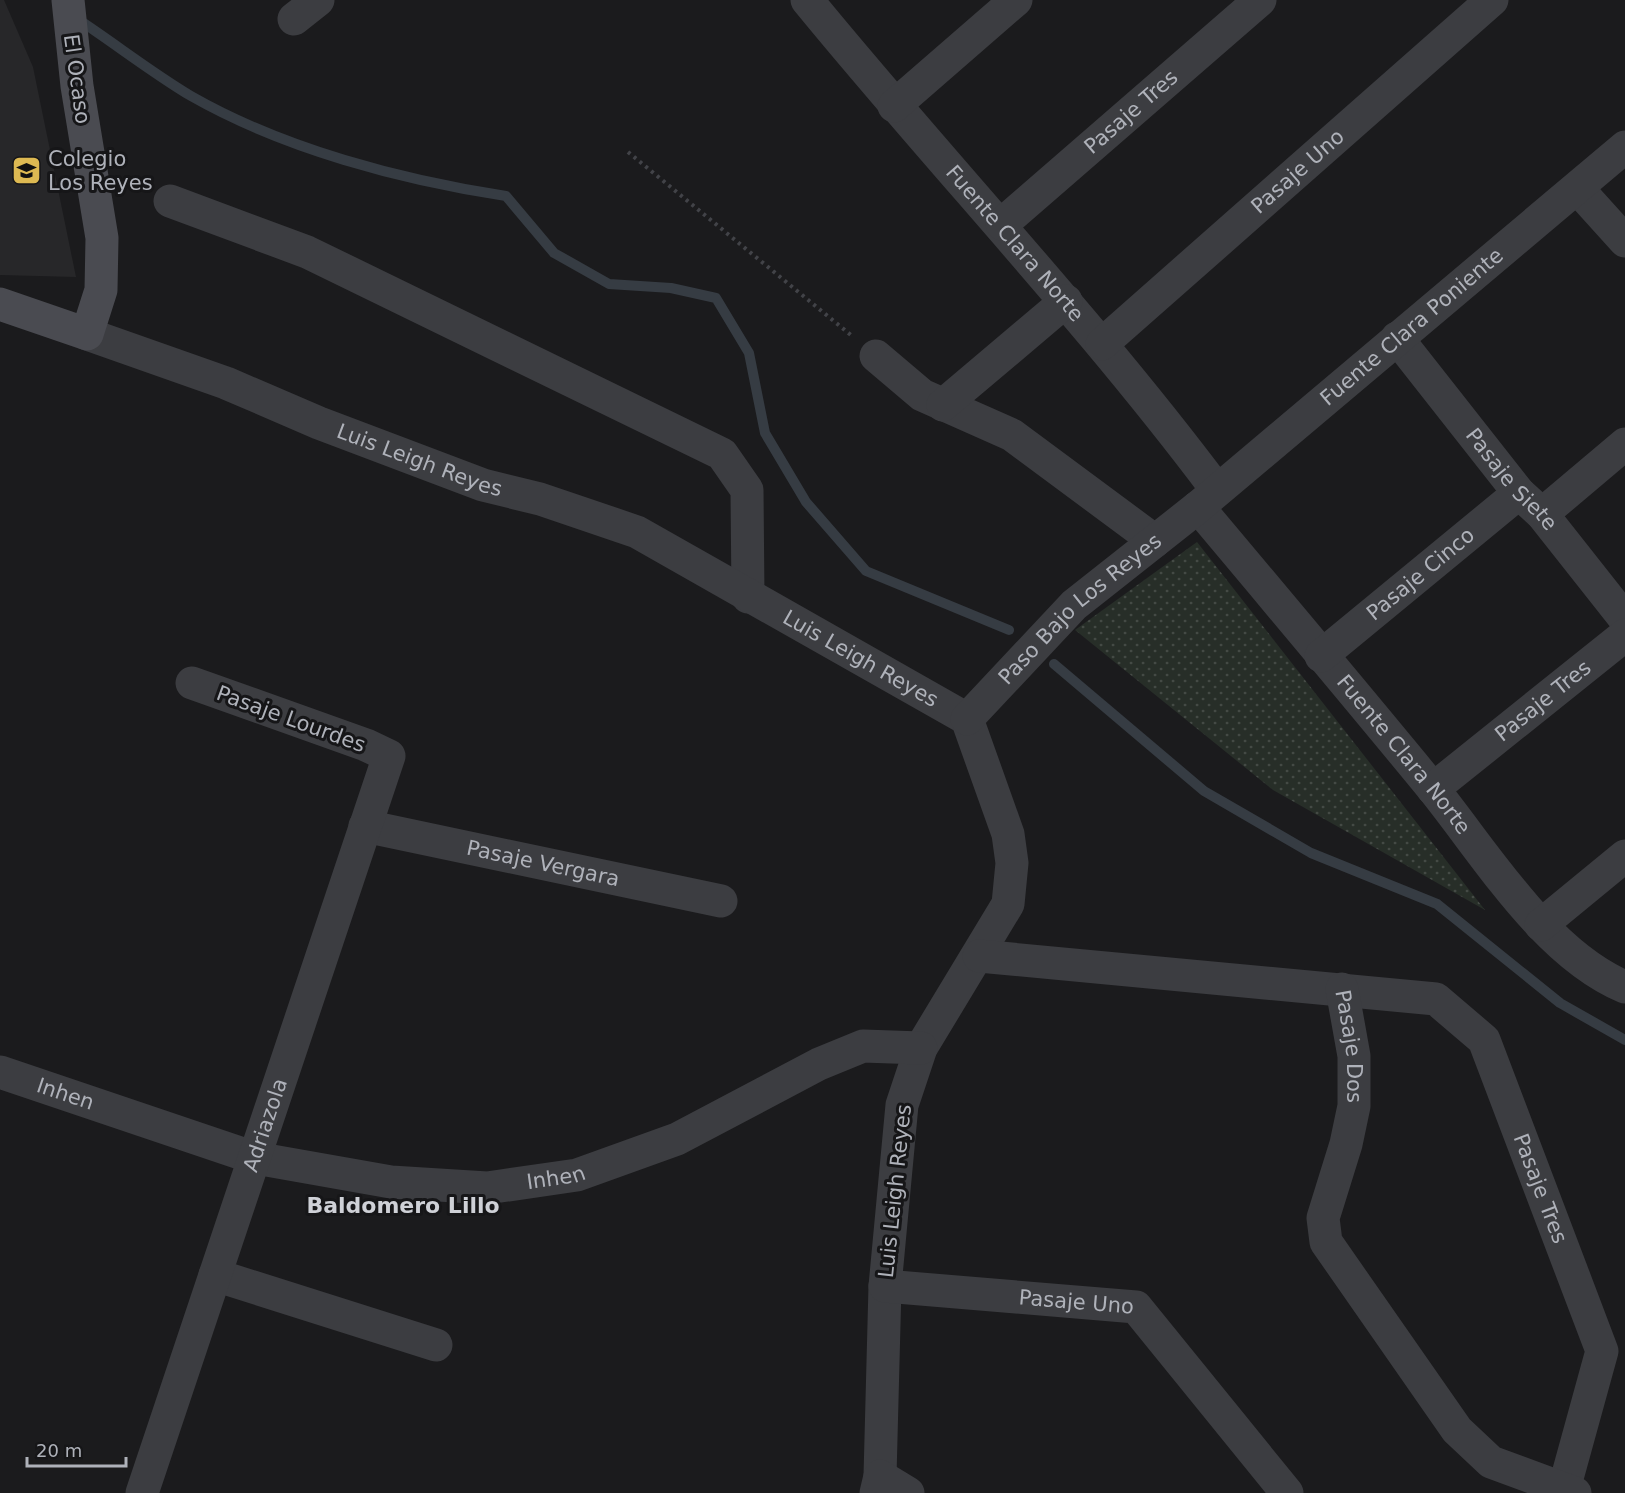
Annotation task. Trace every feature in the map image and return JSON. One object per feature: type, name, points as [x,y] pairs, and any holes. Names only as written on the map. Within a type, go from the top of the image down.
[{"type":"street","name":"El Ocaso","points":[[68,0],[77,86],[102,238],[101,290],[87,334]]},
{"type":"street","name":"Fuente Clara Norte","points":[[807,0],[894,106],[1002,224],[1102,344],[1321,656],[1433,789],[1541,925],[1579,961],[1625,987]]},
{"type":"street","points":[[894,106],[1016,0]]},
{"type":"street","name":"Pasaje Tres","points":[[1002,224],[1260,0]]},
{"type":"street","name":"Pasaje Uno","points":[[1102,344],[1492,0]]},
{"type":"street","name":"Fuente Clara Poniente","points":[[1208,498],[1578,189],[1625,147]]},
{"type":"street","points":[[1578,189],[1625,241]]},
{"type":"street","points":[[170,201],[307,252],[722,454],[747,490],[748,597]]},
{"type":"street","points":[[943,405],[1066,301]]},
{"type":"street","name":"Luis Leigh Reyes","points":[[0,304],[226,383],[319,423],[483,485],[540,499],[637,532],[748,597],[967,719],[1008,834],[1012,863],[1008,904],[979,956],[921,1048],[902,1105],[885,1286],[878,1484]]},
{"type":"street","name":"Pasaje Siete","points":[[1397,338],[1625,619]]},
{"type":"street","points":[[876,356],[922,395],[1011,435],[1155,541]]},
{"type":"street","name":"Pasaje Cinco","points":[[1321,656],[1531,503],[1625,444]]},
{"type":"street","name":"Paso Bajo Los Reyes","points":[[967,719],[1074,605],[1208,498]]},
{"type":"street","name":"Pasaje Tres","points":[[1433,789],[1625,636]]},
{"type":"street","name":"Pasaje Lourdes","points":[[192,683],[366,745],[389,756]]},
{"type":"street","name":"Adriazola","points":[[142,1493],[389,756]]},
{"type":"street","name":"Pasaje Vergara","points":[[365,826],[721,901]]},
{"type":"street","points":[[1541,925],[1625,856]]},
{"type":"street","name":"Pasaje Dos","points":[[979,956],[1342,989],[1354,1056],[1354,1106],[1346,1144],[1323,1218],[1326,1242],[1457,1430],[1491,1462],[1570,1491]]},
{"type":"street","name":"Pasaje Tres","points":[[1342,989],[1436,999],[1484,1040],[1602,1351],[1570,1491]]},
{"type":"street","name":"Inhen","points":[[0,1072],[255,1158],[390,1182],[487,1188],[577,1175],[677,1139],[819,1064],[862,1046],[921,1048]]},
{"type":"street","points":[[215,1275],[436,1345]]},
{"type":"street","name":"Pasaje Uno","points":[[885,1286],[1136,1307],[1287,1493]]},
{"type":"street","points":[[878,1484],[908,1493]]},
{"type":"path","points":[[628,152],[876,356]]},
{"type":"shaded area","name":"Colegio Los Reyes","points":[[0,0],[4,0],[33,67],[76,277],[0,275]]},
{"type":"shaded area","points":[[1197,542],[1485,910],[1273,790],[1075,630]]},
{"type":"waterway","points":[[82,22],[191,96],[265,132],[304,147],[385,171],[506,196],[554,253],[609,284],[671,288],[716,298],[749,353],[765,433],[806,502],[866,571],[1009,630]]},
{"type":"waterway","points":[[1054,664],[1204,791],[1311,853],[1437,904],[1560,1003],[1625,1040]]},
{"type":"place","name":"Colegio Los Reyes","points":[[27,171]]},
{"type":"district","name":"Baldomero Lillo","points":[[403,1205]]}]
